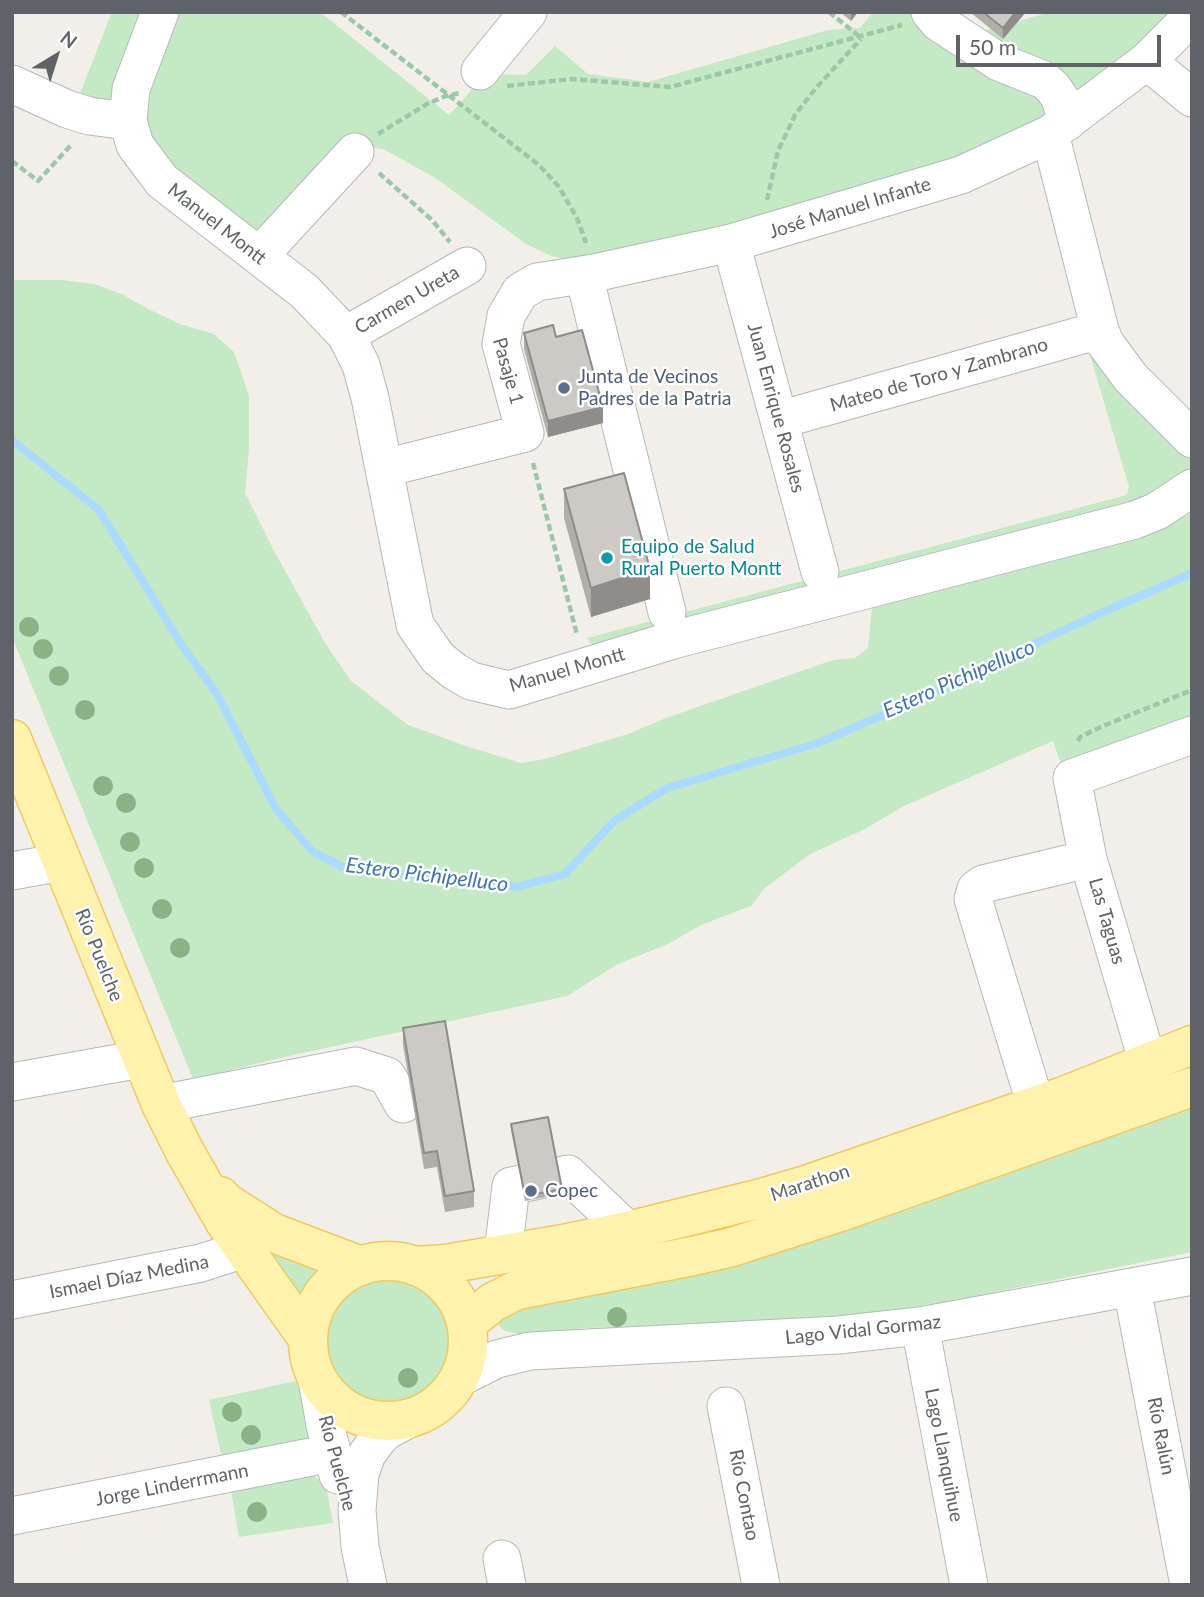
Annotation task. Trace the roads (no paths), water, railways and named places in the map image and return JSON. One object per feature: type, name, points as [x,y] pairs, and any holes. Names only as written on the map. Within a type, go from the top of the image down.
[{"type":"main road","name":"Río Puelche","points":[[12,739],[160,1104],[225,1222],[308,1339]]},
{"type":"main road","name":"Marathon","points":[[415,1266],[446,1264],[628,1231],[806,1185],[1036,1105],[1192,1045]]},
{"type":"main road","name":"Marathon","points":[[468,1329],[493,1302],[517,1290],[732,1247],[840,1212],[1192,1087]]},
{"type":"main road","name":"Río Puelche","points":[[194,1168],[227,1203],[254,1222],[292,1242],[361,1266]]},
{"type":"main road","points":[[397,1262],[415,1266],[439,1280],[456,1300],[468,1329],[467,1354],[459,1378],[439,1403],[410,1418],[374,1420],[357,1415],[328,1394],[312,1366],[308,1339],[313,1312],[319,1300],[337,1279],[361,1266],[397,1262]]},
{"type":"street","name":"Manuel Montt","points":[[160,12],[131,89],[128,121],[135,145],[162,181],[304,291],[346,335],[361,365],[385,468],[415,625],[438,658],[454,671],[480,684],[509,690],[673,640],[1135,520],[1157,511],[1192,488]]},
{"type":"street","points":[[485,83],[528,12]]},
{"type":"street","name":"José Manuel Infante","points":[[501,344],[506,316],[520,292],[537,282],[589,274],[745,239],[961,175],[1058,128],[1147,61],[1192,16]]},
{"type":"street","points":[[934,17],[999,62],[1029,73],[1053,88],[1060,98],[1058,128],[1100,330],[1122,367],[1192,439]]},
{"type":"street","points":[[1147,61],[1192,98]]},
{"type":"street","points":[[12,84],[78,112],[107,120],[128,121]]},
{"type":"street","points":[[259,256],[355,152]]},
{"type":"street","name":"Juan Enrique Rosales","points":[[745,239],[779,420],[820,572]]},
{"type":"street","name":"Carmen Ureta","points":[[346,335],[467,266]]},
{"type":"street","points":[[589,274],[667,612]]},
{"type":"street","name":"Mateo de Toro y Zambrano","points":[[779,420],[1100,330]]},
{"type":"street","name":"Pasaje 1","points":[[385,468],[525,433],[501,344]]},
{"type":"street","name":"Las Taguas","points":[[1148,1063],[1088,859],[1072,778],[1192,735]]},
{"type":"street","points":[[1036,1105],[973,899],[976,889],[984,884],[1088,859]]},
{"type":"street","points":[[12,871],[62,862]]},
{"type":"street","points":[[12,1082],[141,1059]]},
{"type":"street","points":[[160,1104],[356,1066],[387,1076],[403,1104]]},
{"type":"street","points":[[503,1253],[511,1186],[568,1174],[628,1231]]},
{"type":"street","name":"Ismael Díaz Medina","points":[[12,1300],[216,1259],[244,1249]]},
{"type":"street","name":"Lago Vidal Gormaz","points":[[459,1378],[497,1359],[530,1350],[799,1338],[920,1326],[1192,1276]]},
{"type":"street","name":"Río Ralún","points":[[1132,1288],[1189,1585]]},
{"type":"street","name":"Lago Llanquihue","points":[[920,1326],[969,1585]]},
{"type":"street","name":"Lago Vidal Gormaz","points":[[468,1329],[530,1350]]},
{"type":"street","name":"Río Puelche","points":[[317,1378],[331,1453],[360,1547],[368,1585]]},
{"type":"street","name":"Río Contao","points":[[726,1406],[761,1585]]},
{"type":"street","name":"Río Puelche","points":[[360,1547],[357,1510],[358,1483],[363,1465],[379,1438],[410,1418]]},
{"type":"street","name":"Jorge Linderrmann","points":[[12,1516],[331,1453]]},
{"type":"waterway","name":"Estero Pichipelluco","points":[[12,440],[99,510],[183,647],[217,694],[276,809],[312,851],[344,868],[468,879],[517,887],[565,874],[614,821],[667,788],[815,744],[1192,573]]},
{"type":"place","name":"Junta de Vecinos Padres de la Patria","points":[[564,388]]},
{"type":"place","name":"Equipo de Salud Rural Puerto Montt","points":[[607,558]]},
{"type":"place","name":"Copec","points":[[531,1191]]}]
